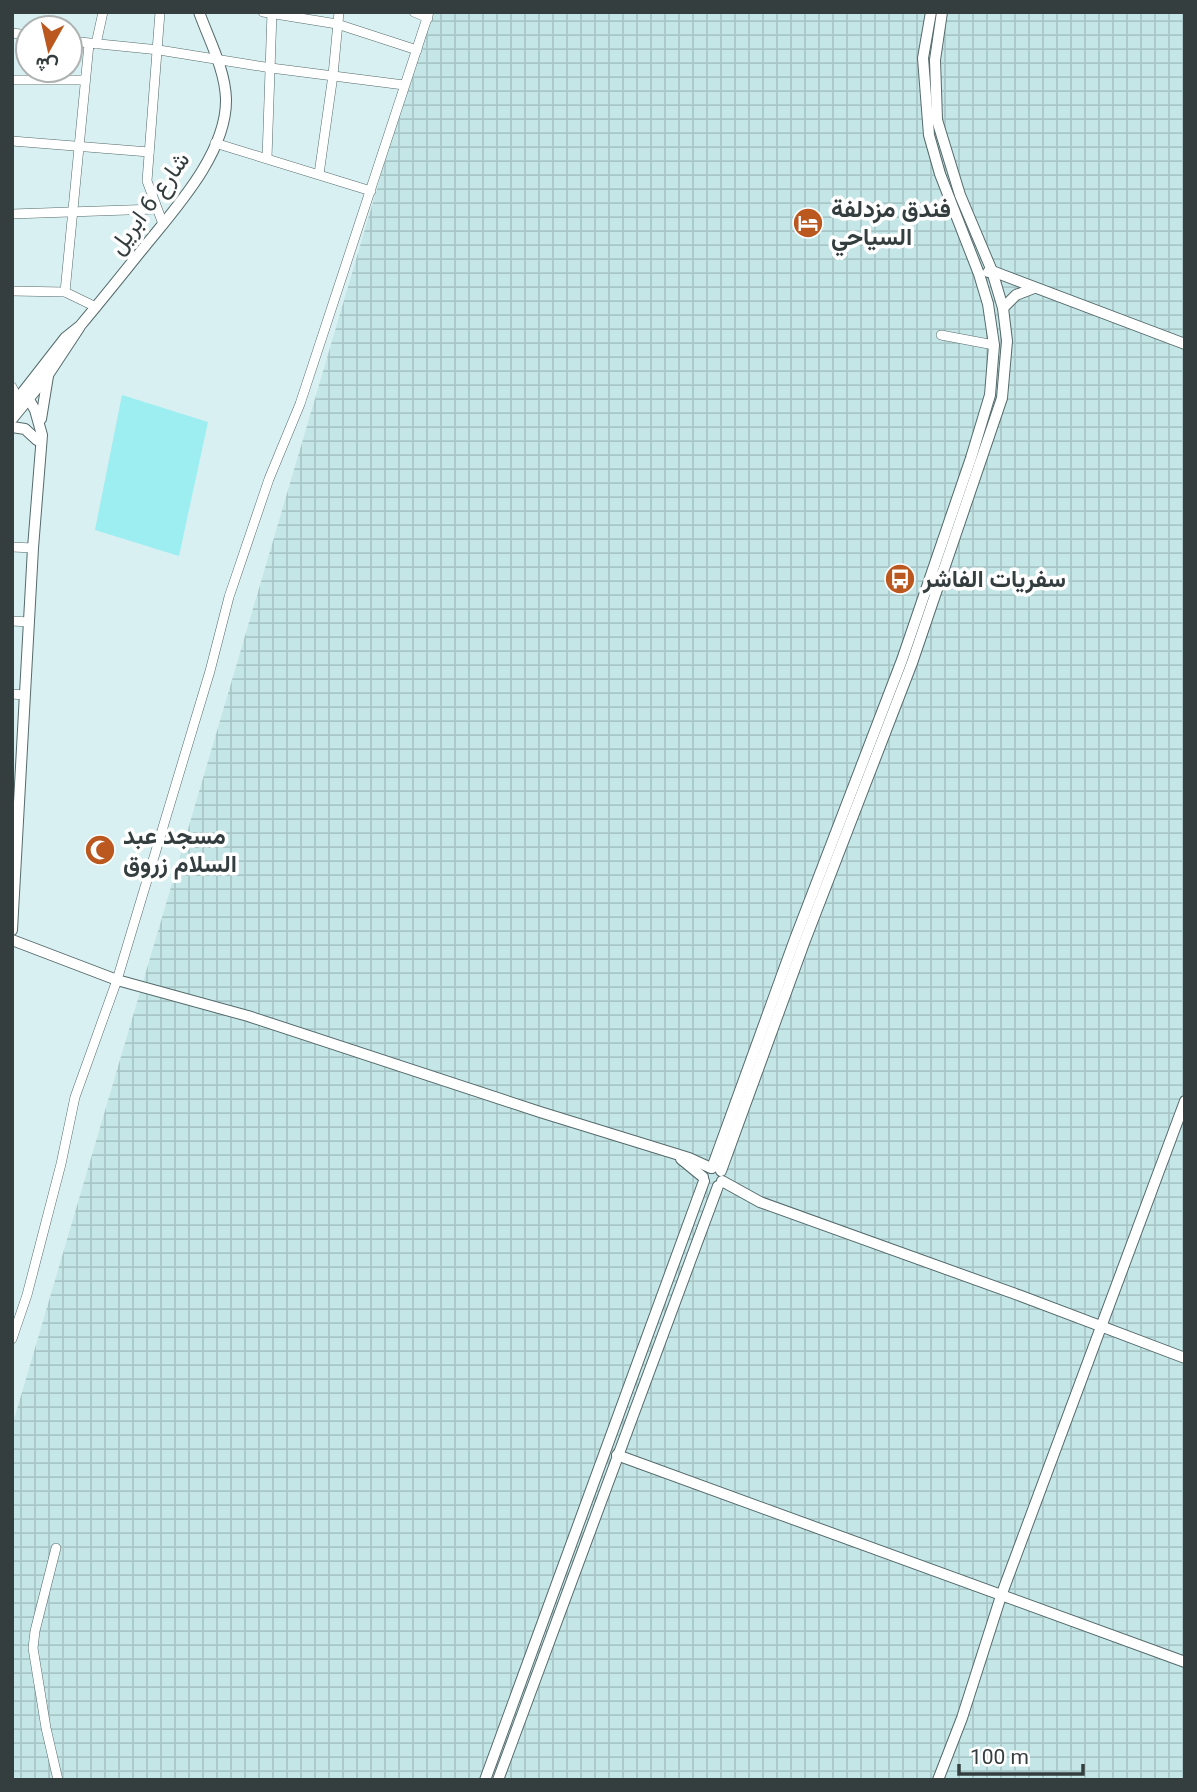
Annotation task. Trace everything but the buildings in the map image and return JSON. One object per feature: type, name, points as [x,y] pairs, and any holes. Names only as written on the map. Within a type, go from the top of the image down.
[{"type":"street","points":[[65,292],[85,80],[103,12]]},
{"type":"street","points":[[160,12],[147,181],[163,224]]},
{"type":"street","name":"شارع 6 ابريل","points":[[80,326],[163,224],[196,179],[215,143],[225,106],[224,85],[199,12]]},
{"type":"street","points":[[319,174],[339,12]]},
{"type":"street","points":[[12,1339],[27,1295],[61,1164],[75,1097],[117,980],[202,697],[229,597],[269,479],[300,404],[428,15],[414,12]]},
{"type":"street","points":[[922,618],[990,395],[994,345],[992,324],[979,274],[948,197],[929,135],[923,58],[931,12]]},
{"type":"street","points":[[485,1780],[713,1176],[861,770],[922,618],[1002,398],[1007,341],[1003,308],[992,271],[960,195],[937,120],[934,60],[942,12]]},
{"type":"street","points":[[267,158],[271,68],[269,13],[337,24],[417,50]]},
{"type":"street","points":[[84,43],[159,50],[404,85]]},
{"type":"street","points":[[12,80],[85,80]]},
{"type":"street","points":[[12,141],[149,152]]},
{"type":"street","points":[[215,143],[371,191]]},
{"type":"street","points":[[12,214],[156,209]]},
{"type":"street","points":[[979,274],[992,271],[1185,344]]},
{"type":"street","points":[[1003,308],[1016,295],[1034,288]]},
{"type":"street","points":[[12,291],[65,292],[96,307]]},
{"type":"street","points":[[22,399],[48,375],[80,326]]},
{"type":"street","points":[[12,419],[22,399],[65,338],[80,326]]},
{"type":"street","points":[[941,335],[994,345]]},
{"type":"street","points":[[12,930],[18,695],[29,622],[41,426],[48,375]]},
{"type":"street","points":[[12,387],[41,426]]},
{"type":"street","points":[[22,399],[31,417],[40,453]]},
{"type":"street","points":[[12,427],[25,429],[37,440]]},
{"type":"street","points":[[12,547],[33,548]]},
{"type":"street","points":[[12,621],[29,622]]},
{"type":"street","points":[[12,940],[117,980],[248,1016],[676,1155],[760,1202],[1185,1358]]},
{"type":"street","points":[[938,1780],[962,1718],[1001,1596],[1185,1101]]},
{"type":"street","points":[[498,1780],[617,1455],[713,1176]]},
{"type":"street","points":[[617,1455],[1185,1661]]},
{"type":"street","points":[[56,1548],[33,1648],[46,1728],[58,1780]]},
{"type":"shaded area","points":[[429,12],[1185,12],[1185,1780],[12,1780],[12,1426]]},
{"type":"shaded area","points":[[122,395],[208,422],[179,556],[95,530]]},
{"type":"place","name":"فندق مزدلفة السياحي","points":[[808,223]]},
{"type":"place","name":"سفريات الفاشر","points":[[900,579]]},
{"type":"place","name":"مسجد عبد السلام زروق","points":[[100,850]]}]
